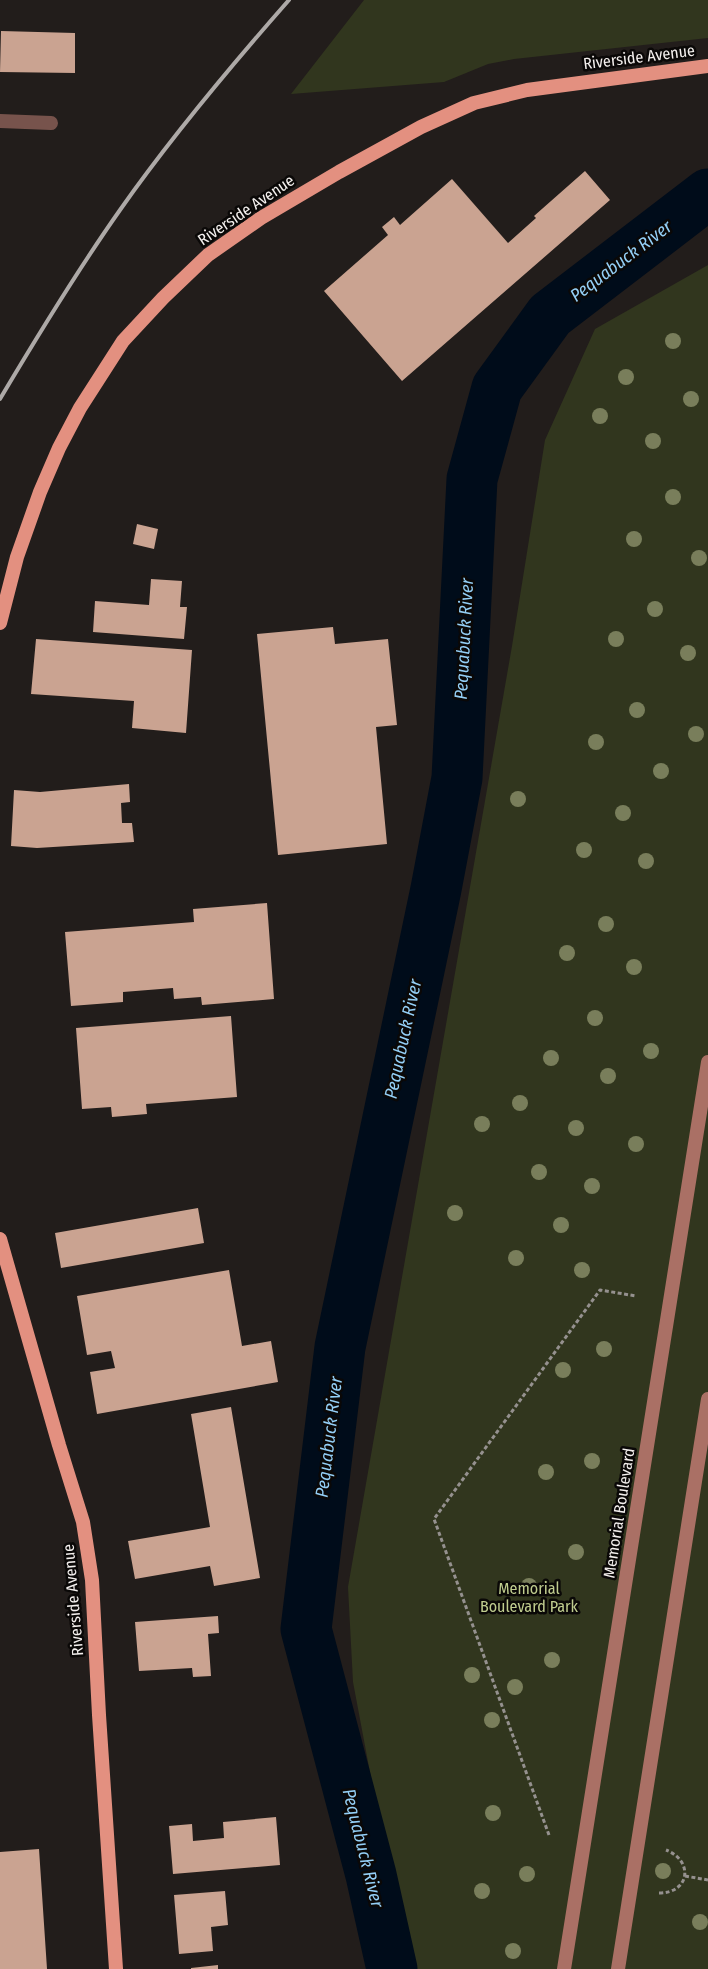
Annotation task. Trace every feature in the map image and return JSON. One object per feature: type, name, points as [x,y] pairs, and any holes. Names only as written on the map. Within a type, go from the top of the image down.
[{"type":"highway","name":"Riverside Avenue","points":[[0,623],[17,557],[40,492],[59,448],[80,408],[124,342],[163,298],[208,256],[261,218],[339,172],[421,126],[474,103],[527,90],[708,66]]},
{"type":"highway","name":"Riverside Avenue","points":[[0,1239],[58,1445],[83,1522],[92,1580],[116,1969]]},
{"type":"main road","name":"Memorial Boulevard","points":[[564,1969],[708,1062]]},
{"type":"main road","points":[[618,1969],[708,1399]]},
{"type":"lane","points":[[0,121],[51,123]]},
{"type":"path","points":[[549,1835],[434,1519],[600,1290],[636,1296]]},
{"type":"path","points":[[659,1893],[668,1893],[674,1890],[681,1884],[685,1876],[682,1862],[678,1856],[666,1850]]},
{"type":"path","points":[[685,1876],[708,1880]]},
{"type":"green space","points":[[364,0],[708,0],[708,38],[514,59],[488,64],[444,82],[291,94]]},
{"type":"green space","name":"Memorial Boulevard Park","points":[[708,265],[708,1969],[407,1969],[353,1682],[348,1587],[512,646],[545,440],[595,329]]},
{"type":"building","points":[[1,31],[75,33],[75,73],[0,72]]},
{"type":"building","points":[[585,171],[610,200],[402,381],[324,291],[388,235],[382,227],[394,217],[400,225],[452,179],[508,243],[536,218],[534,216]]},
{"type":"building","points":[[137,524],[158,529],[154,549],[133,544]]},
{"type":"building","points":[[151,579],[182,581],[180,607],[187,607],[184,639],[93,632],[95,601],[149,605]]},
{"type":"building","points":[[333,627],[335,644],[388,639],[397,725],[376,727],[387,844],[278,855],[257,634]]},
{"type":"building","points":[[36,639],[192,650],[186,733],[132,728],[134,701],[31,694]]},
{"type":"building","points":[[129,784],[130,802],[121,803],[122,823],[132,823],[134,842],[37,848],[11,846],[14,790],[40,792]]},
{"type":"building","points":[[267,903],[274,999],[202,1005],[201,997],[174,999],[173,988],[123,992],[123,1002],[71,1006],[65,932],[194,922],[193,909]]},
{"type":"building","points":[[231,1016],[237,1097],[146,1104],[147,1114],[112,1117],[111,1107],[82,1109],[76,1028]]},
{"type":"building","points":[[198,1208],[204,1243],[61,1268],[55,1233]]},
{"type":"building","points":[[229,1270],[242,1346],[271,1341],[278,1382],[97,1414],[90,1372],[115,1368],[111,1351],[87,1355],[77,1296]]},
{"type":"building","points":[[231,1407],[260,1578],[214,1586],[210,1566],[135,1579],[128,1541],[210,1527],[191,1414]]},
{"type":"building","points":[[218,1616],[219,1633],[208,1634],[211,1676],[193,1677],[192,1668],[139,1671],[135,1622]]},
{"type":"building","points":[[276,1817],[280,1865],[173,1874],[169,1826],[192,1824],[193,1841],[224,1838],[223,1822]]},
{"type":"building","points":[[39,1849],[47,1969],[0,1969],[0,1852]]},
{"type":"building","points":[[225,1891],[228,1925],[211,1927],[213,1951],[179,1954],[174,1895]]},
{"type":"building","points":[[218,1965],[218,1969],[191,1969],[191,1968]]},
{"type":"waterway","name":"Pequabuck River","points":[[392,1969],[371,1875],[306,1629],[340,1347],[436,889],[457,778],[472,479],[497,388],[550,315],[708,194]]},
{"type":"railway","points":[[0,399],[73,280],[140,182],[202,102],[289,0]]}]
